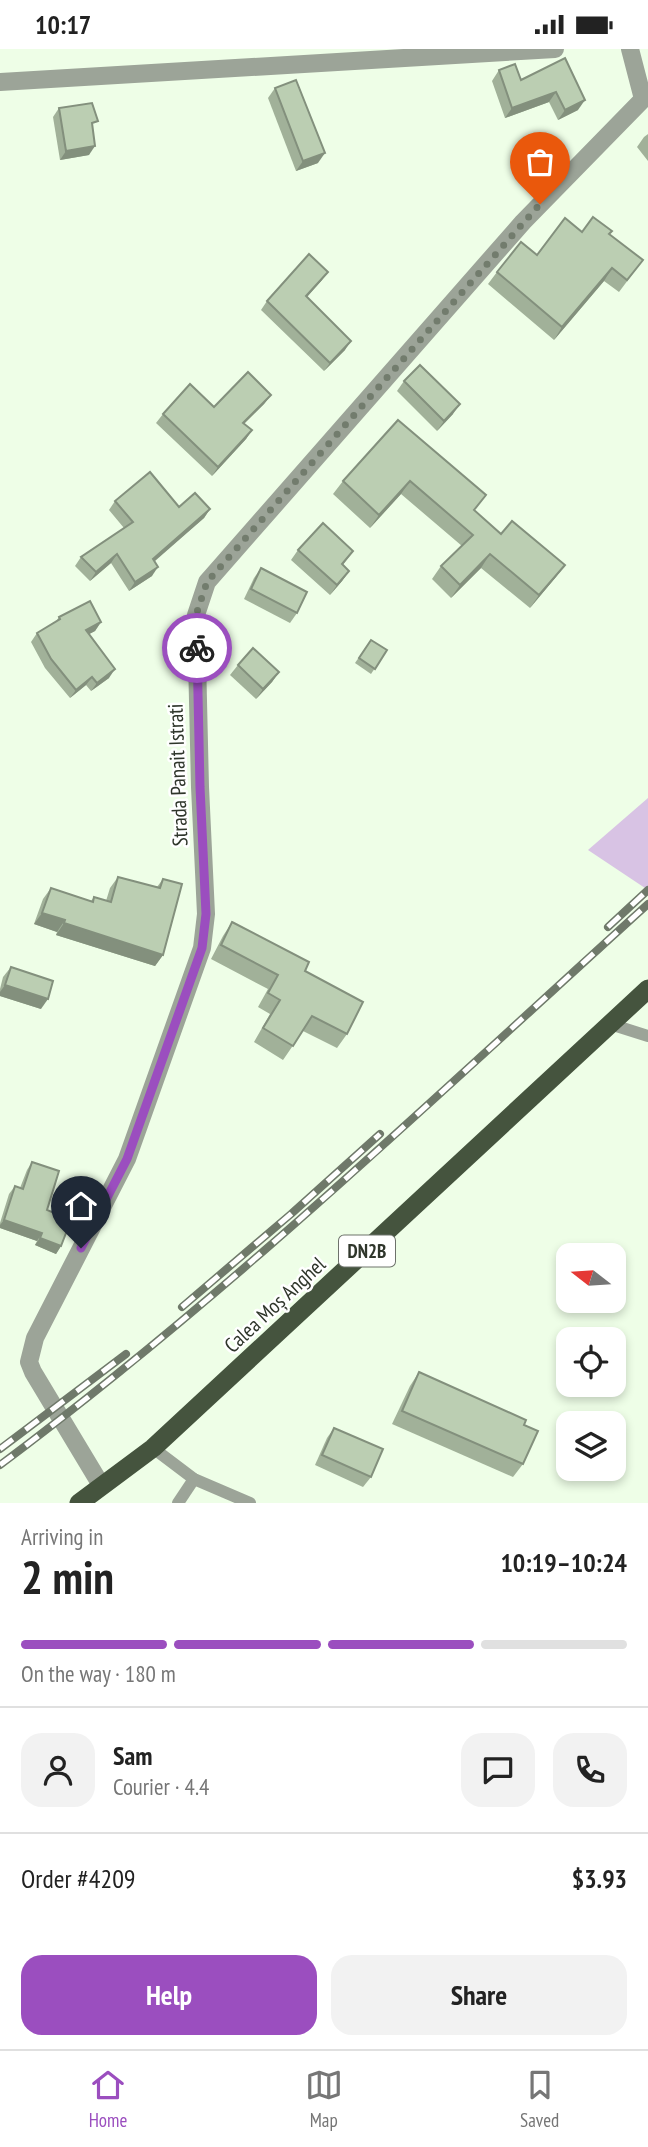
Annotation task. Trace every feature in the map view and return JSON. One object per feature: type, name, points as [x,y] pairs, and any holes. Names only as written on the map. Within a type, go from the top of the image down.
[{"type":"highway","name":"Calea Moș Anghel","points":[[79,1503],[153,1448],[648,989]]},
{"type":"street","points":[[0,82],[555,49]]},
{"type":"street","points":[[630,49],[645,96]]},
{"type":"street","name":"Strada Panait Istrati","points":[[101,1485],[29,1362],[35,1338],[127,1159],[202,948],[206,914],[196,615],[207,582],[523,222],[645,96]]},
{"type":"lane","points":[[610,1024],[648,1036]]},
{"type":"lane","points":[[153,1448],[194,1479],[250,1503]]},
{"type":"lane","points":[[178,1503],[194,1479]]},
{"type":"shaded area","points":[[648,798],[648,890],[588,850]]},
{"type":"building","points":[[565,58],[585,100],[565,110],[556,92],[512,108],[499,70],[515,64],[521,80]]},
{"type":"building","points":[[296,80],[325,153],[303,161],[275,88]]},
{"type":"building","points":[[92,103],[98,121],[92,123],[95,146],[66,151],[59,108]]},
{"type":"building","points":[[593,217],[612,231],[609,234],[643,260],[627,280],[612,268],[562,327],[497,272],[521,242],[537,255],[565,218],[582,232]]},
{"type":"building","points":[[309,254],[328,272],[306,296],[351,341],[330,363],[267,301]]},
{"type":"building","points":[[420,365],[460,404],[444,421],[404,381]]},
{"type":"building","points":[[248,372],[271,395],[243,423],[252,430],[218,467],[163,414],[190,384],[214,407]]},
{"type":"building","points":[[398,420],[486,495],[474,510],[501,534],[512,521],[565,565],[539,595],[490,554],[460,585],[441,566],[473,535],[410,481],[379,515],[343,481]]},
{"type":"building","points":[[150,472],[179,507],[195,493],[210,509],[153,559],[158,567],[135,582],[117,554],[96,572],[81,557],[133,522],[115,501]]},
{"type":"building","points":[[323,523],[353,551],[342,564],[349,571],[337,585],[298,550]]},
{"type":"building","points":[[261,568],[307,592],[297,613],[251,589]]},
{"type":"building","points":[[90,601],[101,622],[86,630],[115,669],[97,683],[92,677],[76,690],[51,659],[37,633],[60,619],[59,617]]},
{"type":"building","points":[[371,640],[387,650],[375,669],[359,658]]},
{"type":"building","points":[[253,648],[279,672],[263,689],[238,665]]},
{"type":"building","points":[[118,877],[160,888],[163,879],[182,884],[163,955],[64,923],[65,920],[42,913],[51,888],[93,902],[94,897],[111,902]]},
{"type":"building","points":[[232,922],[309,962],[305,971],[363,1002],[347,1034],[312,1016],[293,1046],[263,1028],[280,1000],[268,993],[278,975],[221,945]]},
{"type":"building","points":[[11,967],[53,981],[48,999],[5,985]]},
{"type":"building","points":[[32,1162],[59,1171],[47,1210],[71,1220],[61,1246],[40,1238],[42,1233],[4,1220],[15,1186],[23,1189]]},
{"type":"building","points":[[419,1372],[526,1420],[524,1425],[538,1431],[523,1464],[402,1411]]},
{"type":"building","points":[[334,1428],[383,1449],[371,1477],[322,1455]]},
{"type":"railway","points":[[608,927],[648,890]]},
{"type":"railway","points":[[0,1465],[85,1400],[250,1263],[648,904]]},
{"type":"railway","points":[[182,1307],[380,1134]]},
{"type":"railway","points":[[0,1449],[126,1354]]},
{"type":"way so far","points":[[197,648],[196,615],[207,582],[540,204]]},
{"type":"route","points":[[81,1248],[127,1159],[202,948],[206,914],[197,648]]}]
